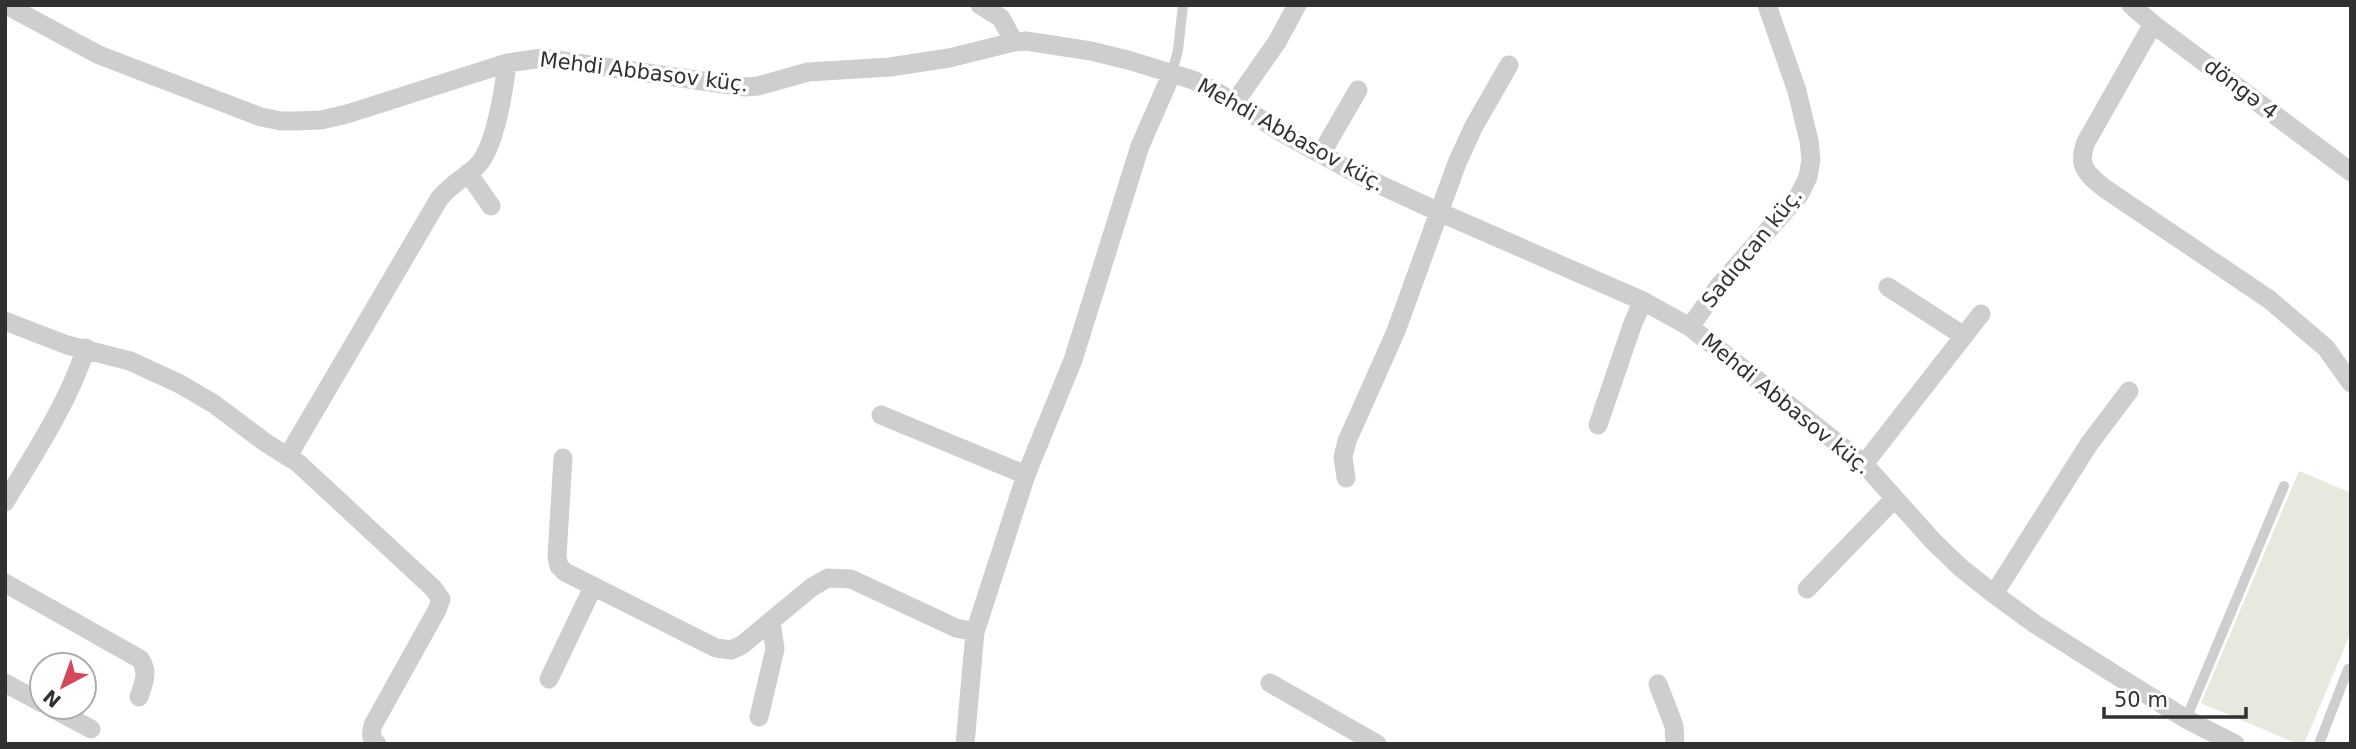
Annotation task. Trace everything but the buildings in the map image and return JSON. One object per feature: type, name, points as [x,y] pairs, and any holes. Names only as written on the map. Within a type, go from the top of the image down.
[{"type":"street","name":"Mehdi Abbasov küç.","points":[[6,5],[99,55],[240,110],[281,121],[321,120],[347,114],[506,63],[542,58],[745,87],[808,72],[890,67],[949,58],[1014,42],[1046,43],[1091,51],[1172,73],[1205,86],[1321,154],[1439,212],[1643,301],[1690,327],[1864,464],[1952,559],[1994,594],[2035,624],[2186,719],[2235,744]]},
{"type":"street","points":[[980,5],[1004,12],[1014,42]]},
{"type":"street","points":[[1235,102],[1277,42],[1297,5]]},
{"type":"street","name":"Sadıqcan küç.","points":[[1690,327],[1719,286],[1799,195],[1808,177],[1811,159],[1809,141],[1797,91],[1767,5]]},
{"type":"street","name":"döngə 4","points":[[2131,5],[2351,172]]},
{"type":"street","points":[[2153,24],[2086,142],[2082,154],[2083,165],[2090,176],[2104,188],[2270,300],[2326,348],[2351,383]]},
{"type":"street","points":[[288,456],[439,200],[450,186],[484,158],[504,88],[506,63]]},
{"type":"street","points":[[1346,478],[1343,457],[1347,441],[1396,331],[1457,163],[1474,126],[1509,65]]},
{"type":"street","points":[[965,744],[975,632],[1026,475],[1073,360],[1140,146],[1172,73]]},
{"type":"street","points":[[1321,154],[1358,90]]},
{"type":"street","points":[[468,173],[492,206]]},
{"type":"street","points":[[1888,287],[1964,336]]},
{"type":"street","points":[[1598,425],[1643,301]]},
{"type":"street","points":[[1864,464],[1981,314]]},
{"type":"street","points":[[5,321],[56,341],[130,361],[180,384],[214,404],[265,443],[288,456],[433,588],[441,599],[438,610],[373,724],[371,734],[377,744]]},
{"type":"street","points":[[5,502],[42,441],[80,367],[86,348]]},
{"type":"street","points":[[1994,594],[2089,444],[2129,391]]},
{"type":"street","points":[[881,415],[1026,475]]},
{"type":"street","points":[[563,458],[556,557],[559,566],[593,587],[716,648],[731,650],[742,645],[812,587],[828,578],[851,579],[956,628],[975,632]]},
{"type":"street","points":[[1807,589],[1894,499]]},
{"type":"street","points":[[5,583],[140,659],[146,667],[146,676],[139,697]]},
{"type":"street","points":[[549,679],[593,587]]},
{"type":"street","points":[[759,717],[774,656],[771,622]]},
{"type":"street","points":[[5,683],[28,695]]},
{"type":"street","points":[[1270,684],[1377,744]]},
{"type":"street","points":[[1658,684],[1674,726],[1675,744]]},
{"type":"street","points":[[75,721],[91,730]]},
{"type":"lane","points":[[1172,73],[1178,50],[1183,5]]},
{"type":"lane","points":[[2186,719],[2284,486]]},
{"type":"lane","points":[[2319,744],[2348,669]]},
{"type":"shaded area","points":[[2299,471],[2351,493],[2351,632],[2304,744],[2298,744],[2201,703]]}]
